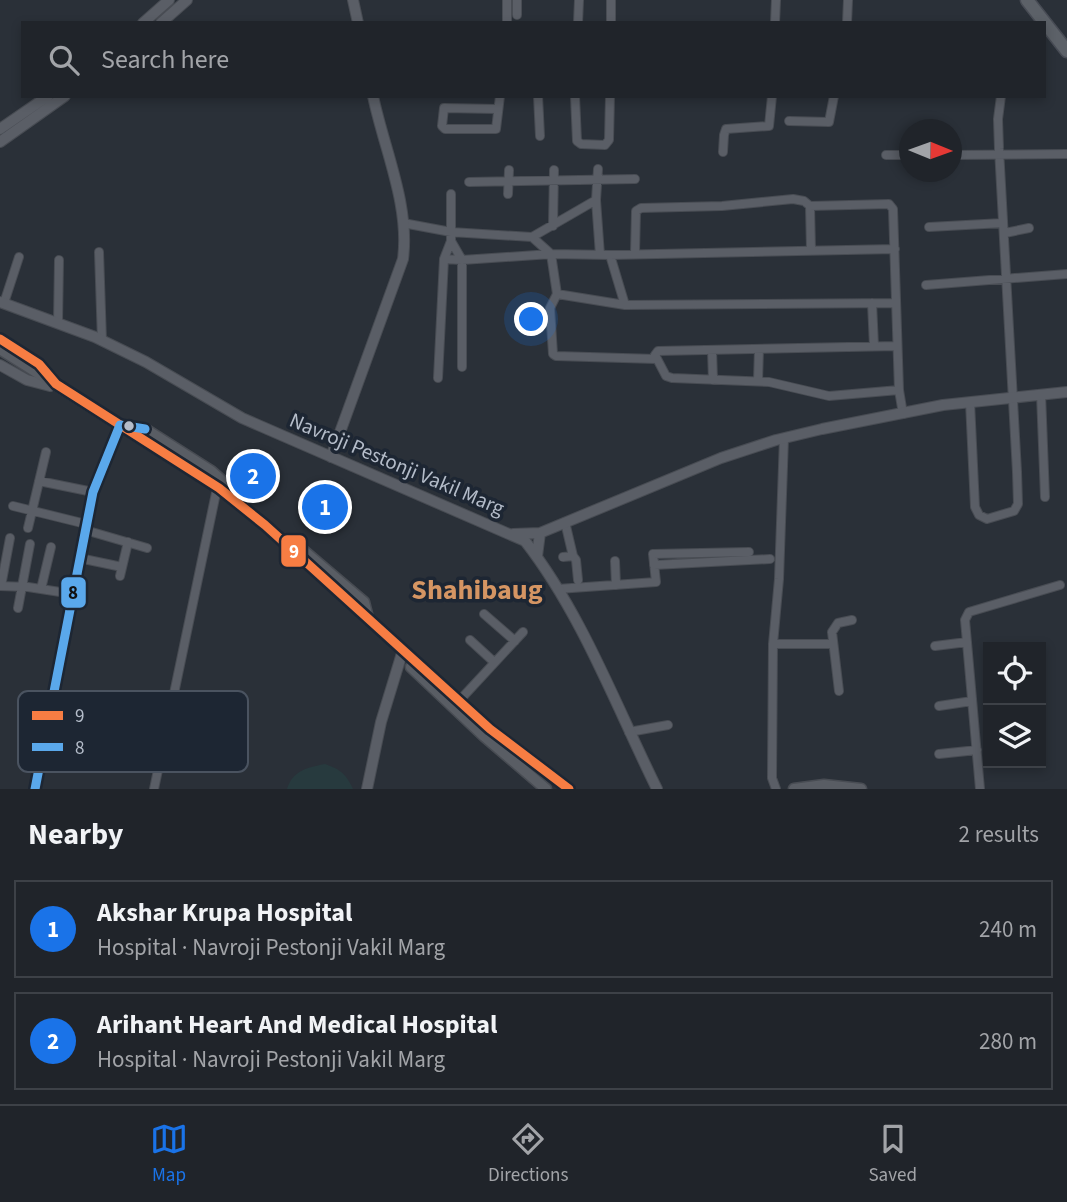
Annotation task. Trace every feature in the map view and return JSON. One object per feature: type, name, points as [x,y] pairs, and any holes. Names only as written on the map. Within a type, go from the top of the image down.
[{"type":"main road","points":[[1027,0],[1043,21]]},
{"type":"main road","points":[[1037,0],[1067,39]]},
{"type":"main road","points":[[1046,25],[1067,51]]},
{"type":"main road","points":[[0,349],[32,373]]},
{"type":"main road","points":[[0,356],[53,385],[216,492],[490,729],[569,789]]},
{"type":"main road","points":[[119,428],[219,488],[265,526],[368,618],[484,736],[546,789]]},
{"type":"main road","points":[[794,789],[824,785],[861,789]]},
{"type":"street","points":[[145,21],[169,0]]},
{"type":"street","points":[[163,21],[187,0]]},
{"type":"street","points":[[353,0],[358,21]]},
{"type":"street","points":[[507,0],[507,21]]},
{"type":"street","points":[[517,0],[517,15]]},
{"type":"street","points":[[611,0],[611,21]]},
{"type":"street","points":[[775,21],[776,0]]},
{"type":"street","points":[[847,21],[848,0]]},
{"type":"street","points":[[575,3],[578,21]]},
{"type":"street","points":[[0,129],[45,98]]},
{"type":"street","points":[[0,142],[62,98]]},
{"type":"street","points":[[331,457],[403,259],[403,223],[373,98]]},
{"type":"street","points":[[497,108],[444,108],[442,126],[445,129],[496,129],[500,98]]},
{"type":"street","points":[[538,98],[540,135]]},
{"type":"street","points":[[575,98],[577,141],[581,145],[605,145],[609,140],[610,98]]},
{"type":"street","points":[[723,152],[723,135],[726,129],[769,127],[772,98]]},
{"type":"street","points":[[789,121],[829,122],[834,98]]},
{"type":"street","points":[[970,402],[975,507],[979,515],[987,519],[1014,511],[1018,504],[998,119],[1001,98]]},
{"type":"street","points":[[962,155],[1067,154]]},
{"type":"street","points":[[886,155],[899,155]]},
{"type":"street","points":[[508,194],[509,170]]},
{"type":"street","points":[[553,226],[554,170]]},
{"type":"street","points":[[598,173],[596,200],[600,255]]},
{"type":"street","points":[[468,182],[555,179],[598,173],[635,179]]},
{"type":"street","points":[[438,378],[444,259],[451,236],[451,194]]},
{"type":"street","points":[[635,253],[638,209],[722,206],[793,198],[810,206],[889,204],[893,208],[899,390],[903,414]]},
{"type":"street","points":[[403,223],[451,236],[532,237],[596,200]]},
{"type":"street","points":[[810,206],[811,250]]},
{"type":"street","points":[[929,227],[1029,228]]},
{"type":"street","points":[[451,236],[462,260],[462,367]]},
{"type":"street","points":[[532,237],[551,254],[557,294],[551,308],[553,354],[656,359]]},
{"type":"street","points":[[444,259],[551,254],[895,249]]},
{"type":"street","points":[[99,253],[102,341]]},
{"type":"street","points":[[610,255],[625,305]]},
{"type":"street","points":[[2,303],[19,257]]},
{"type":"street","points":[[58,260],[58,323]]},
{"type":"street","points":[[926,285],[1067,274]]},
{"type":"street","points":[[557,294],[625,305],[896,303]]},
{"type":"street","name":"Navroji Pestonji Vakil Marg","points":[[2,303],[102,341],[146,362],[242,418],[525,541],[558,589],[657,789]]},
{"type":"street","points":[[872,303],[874,346]]},
{"type":"street","points":[[0,339],[38,364],[53,385]]},
{"type":"street","points":[[897,346],[655,352],[656,359],[669,377],[758,381],[829,396],[899,390]]},
{"type":"street","points":[[758,381],[759,349]]},
{"type":"street","points":[[712,350],[713,380]]},
{"type":"street","points":[[0,365],[27,380],[53,385]]},
{"type":"street","points":[[510,534],[540,533],[721,458],[784,438],[970,402],[1067,392]]},
{"type":"street","points":[[1041,394],[1045,497]]},
{"type":"street","points":[[54,691],[93,492],[119,428]]},
{"type":"street","points":[[776,789],[772,778],[773,644],[779,579],[784,438]]},
{"type":"street","points":[[28,528],[46,452]]},
{"type":"street","points":[[39,481],[93,492]]},
{"type":"street","points":[[175,691],[216,492]]},
{"type":"street","points":[[13,506],[146,548]]},
{"type":"street","points":[[565,522],[576,560],[578,580]]},
{"type":"street","points":[[537,556],[540,533]]},
{"type":"street","points":[[10,538],[0,586],[73,594]]},
{"type":"street","points":[[79,558],[121,572],[128,542]]},
{"type":"street","points":[[18,608],[30,544]]},
{"type":"street","points":[[41,589],[51,547]]},
{"type":"street","points":[[558,589],[656,582],[653,554],[748,552]]},
{"type":"street","points":[[563,557],[573,556]]},
{"type":"street","points":[[654,565],[770,559]]},
{"type":"street","points":[[615,561],[616,585]]},
{"type":"street","points":[[980,789],[965,620],[969,611],[1060,585]]},
{"type":"street","points":[[484,614],[515,641]]},
{"type":"street","points":[[839,691],[832,644],[834,626],[845,620],[852,620]]},
{"type":"street","points":[[459,701],[523,632]]},
{"type":"street","points":[[470,640],[495,663]]},
{"type":"street","points":[[935,646],[967,642]]},
{"type":"street","points":[[773,644],[832,644]]},
{"type":"street","points":[[368,789],[381,722],[402,653]]},
{"type":"street","points":[[939,706],[972,701]]},
{"type":"street","points":[[629,732],[668,726]]},
{"type":"street","points":[[939,754],[976,750]]},
{"type":"green space","points":[[325,764],[342,773],[353,789],[287,789],[297,774],[307,768]]},
{"type":"transit line","name":"9","points":[[0,339],[39,364],[56,384],[219,488],[265,525],[490,729],[569,789]]},
{"type":"transit line","name":"8","points":[[54,691],[93,492],[120,425],[145,429]]},
{"type":"transit line","name":"8","points":[[35,789],[38,772]]},
{"type":"place","name":"Arihant Heart And Medical Hospital","points":[[253,476]]},
{"type":"place","name":"Akshar Krupa Hospital","points":[[325,507]]},
{"type":"district","name":"Shahibaug","points":[[477,590]]}]
